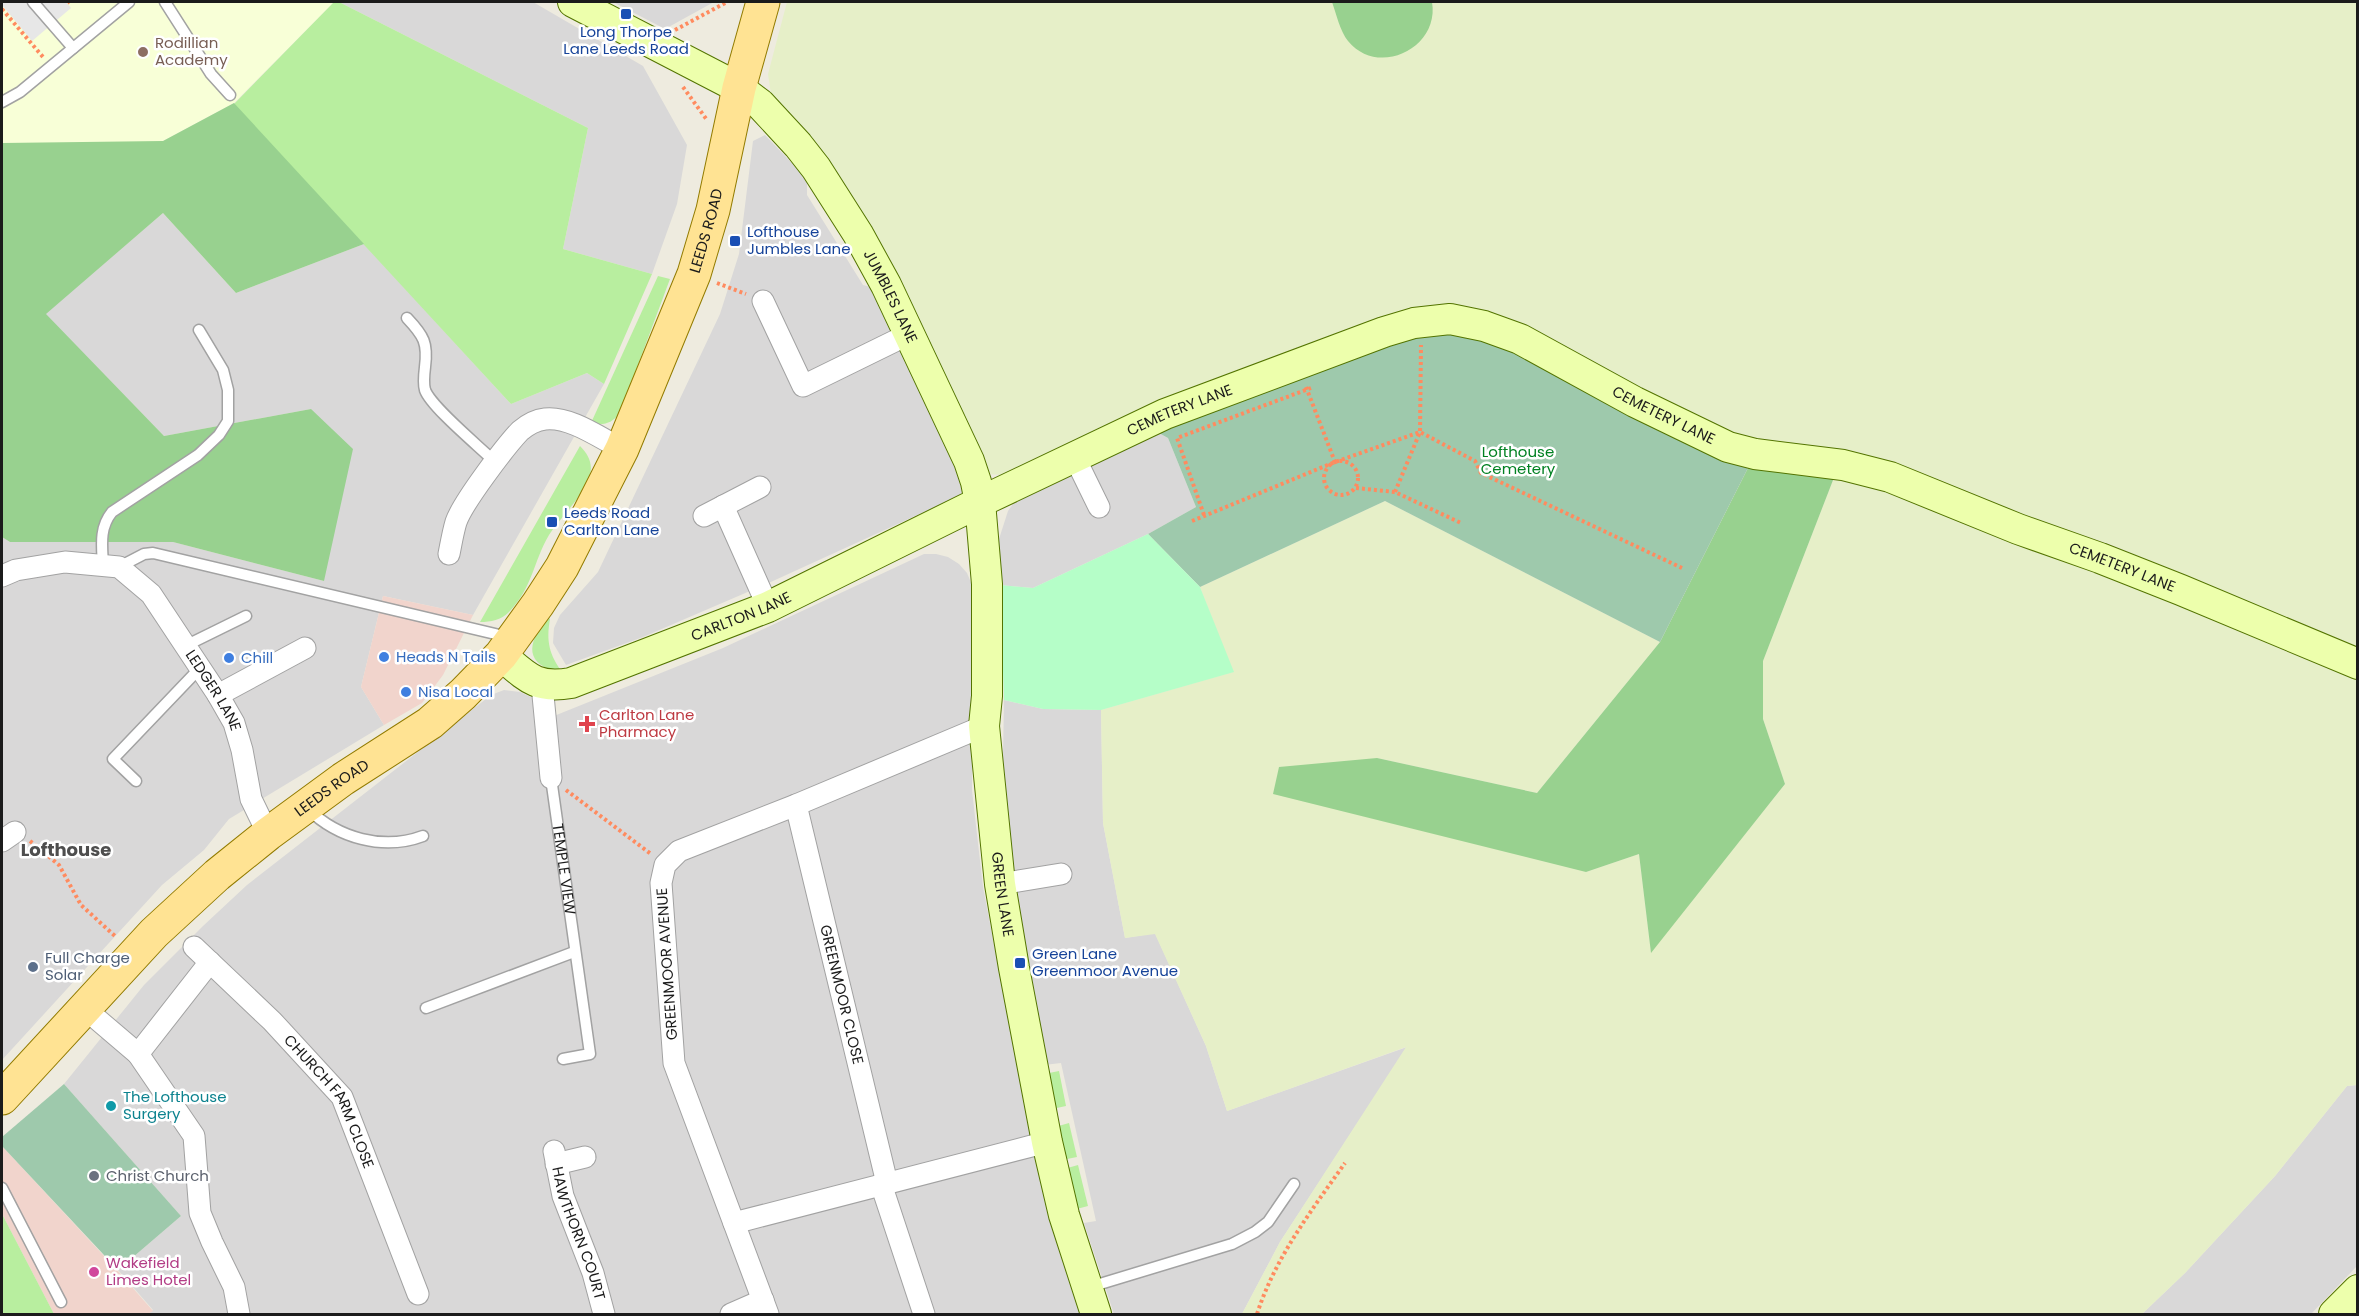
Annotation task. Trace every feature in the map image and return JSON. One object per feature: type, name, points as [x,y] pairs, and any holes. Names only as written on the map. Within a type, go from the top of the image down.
[{"type":"main road","name":"LEEDS ROAD","points":[[2,1098],[154,933],[217,875],[343,779],[430,723],[463,694],[507,646],[562,567],[622,449],[694,274],[714,210],[739,88],[763,2]]},
{"type":"street","name":"JUMBLES LANE","points":[[573,2],[739,88],[780,123],[816,168],[858,234],[886,285],[969,461],[980,502]]},
{"type":"street","points":[[763,301],[803,386],[909,334]]},
{"type":"street","name":"CEMETERY LANE","points":[[980,502],[1165,414],[1302,376],[1414,323],[1450,319],[1484,326],[1520,339],[1635,402],[1728,447],[1755,454],[1843,465],[1890,477],[2018,529],[2181,590],[2358,664]]},
{"type":"street","points":[[449,554],[456,521],[478,486],[520,432],[530,423],[543,419],[556,419],[622,449]]},
{"type":"street","points":[[1074,456],[1098,507]]},
{"type":"street","points":[[760,487],[714,511],[768,607]]},
{"type":"street","name":"CARLTON LANE","points":[[542,685],[571,683],[768,607],[980,502]]},
{"type":"street","name":"GREEN LANE","points":[[980,502],[987,584],[987,696],[984,726],[1000,884],[1047,1142],[1064,1215],[1091,1301]]},
{"type":"street","points":[[6,569],[65,562],[111,566]]},
{"type":"street","name":"LEDGER LANE","points":[[111,566],[151,594],[199,669],[219,695],[234,723],[242,750],[251,799],[268,834]]},
{"type":"street","points":[[507,646],[526,676],[542,685]]},
{"type":"street","points":[[219,695],[305,648]]},
{"type":"street","name":"TEMPLE VIEW","points":[[542,685],[551,778]]},
{"type":"street","points":[[665,865],[679,851],[796,805],[984,726]]},
{"type":"street","name":"GREENMOOR CLOSE","points":[[796,805],[884,1184],[924,1314]]},
{"type":"street","name":"GREENMOOR AVENUE","points":[[665,865],[661,883],[663,936],[674,1063],[766,1307]]},
{"type":"street","points":[[1000,884],[1061,874]]},
{"type":"street","name":"CHURCH FARM CLOSE","points":[[194,947],[272,1021],[342,1097],[399,1272],[418,1294]]},
{"type":"street","points":[[138,1054],[210,962]]},
{"type":"street","points":[[84,1008],[138,1054],[194,1136],[200,1213],[234,1287],[239,1314]]},
{"type":"street","points":[[734,1223],[1047,1142]]},
{"type":"street","name":"HAWTHORN COURT","points":[[585,1157],[555,1158],[563,1196],[593,1273],[604,1314]]},
{"type":"street","points":[[2334,1314],[2358,1290]]},
{"type":"street","points":[[731,1314],[766,1307]]},
{"type":"lane","points":[[33,2],[73,48]]},
{"type":"lane","points":[[2,102],[20,92],[129,2]]},
{"type":"lane","points":[[165,2],[212,74],[230,95]]},
{"type":"lane","points":[[407,318],[420,332],[426,344],[423,380],[425,392],[434,404],[496,463]]},
{"type":"lane","points":[[199,330],[223,370],[228,390],[228,421],[219,435],[198,455],[112,512],[105,521],[101,537],[111,566],[153,553],[507,646]]},
{"type":"lane","points":[[185,646],[246,616]]},
{"type":"lane","points":[[136,781],[113,759],[199,669]]},
{"type":"lane","name":"TEMPLE VIEW","points":[[551,778],[590,1052],[590,1054],[563,1059]]},
{"type":"lane","points":[[306,807],[322,822],[346,835],[377,841],[409,841],[423,836]]},
{"type":"lane","points":[[426,1008],[574,952]]},
{"type":"lane","points":[[1091,1301],[1233,1244],[1255,1232],[1268,1222],[1294,1184]]},
{"type":"lane","points":[[2,1188],[61,1302]]},
{"type":"path","points":[[2,9],[51,67]]},
{"type":"path","points":[[694,274],[763,301]]},
{"type":"path","points":[[1395,492],[1420,432],[1421,343],[1411,347]]},
{"type":"path","points":[[1302,376],[1335,462]]},
{"type":"path","points":[[1302,376],[1317,385]]},
{"type":"path","points":[[1204,515],[1177,438],[1302,376]]},
{"type":"path","points":[[1192,521],[1335,462],[1420,432],[1475,461],[1480,473],[1682,568]]},
{"type":"path","points":[[1343,461],[1352,465],[1357,471],[1359,480],[1356,488],[1343,496],[1335,495],[1324,482],[1325,472],[1335,462],[1343,461]]},
{"type":"path","points":[[1356,488],[1395,492],[1461,523]]},
{"type":"path","points":[[551,778],[665,865]]},
{"type":"path","points":[[8,837],[34,844],[59,865],[81,905],[134,954]]},
{"type":"path","points":[[1257,1314],[1263,1294],[1288,1244],[1345,1163]]},
{"type":"shaded area","name":"Rodillian Academy","points":[[2,2],[334,2],[234,103],[163,141],[2,202]]},
{"type":"shaded area","points":[[2,2],[66,2],[71,8],[32,41],[2,5]]},
{"type":"shaded area","points":[[339,2],[533,2],[643,66],[687,145],[677,204],[652,274],[563,249],[588,128]]},
{"type":"shaded area","points":[[613,2],[714,2],[665,29]]},
{"type":"shaded area","points":[[787,2],[2357,2],[2357,649],[2110,544],[2050,525],[2002,506],[1244,372],[1000,475],[989,474],[771,94],[768,74]]},
{"type":"shaded area","points":[[765,135],[807,179],[807,195],[863,285],[874,288],[947,442],[964,491],[959,496],[773,581],[643,637],[566,665],[553,643],[554,628],[560,615],[598,572],[720,314],[739,254],[753,141]]},
{"type":"shaded area","points":[[163,213],[236,293],[364,244],[511,404],[587,373],[604,384],[473,615],[383,596],[361,687],[384,725],[229,819],[204,850],[162,885],[2,1060],[2,537],[10,542],[173,542],[324,581],[311,409],[164,436],[45,314]]},
{"type":"shaded area","points":[[1157,432],[1168,438],[1196,507],[1148,534],[1033,588],[1000,585],[999,539],[1008,511],[1015,501]]},
{"type":"shaded area","points":[[1835,475],[1885,487],[2022,547],[2123,582],[2201,613],[2285,651],[2357,677],[2357,1085],[2347,1086],[2275,1176],[2185,1273],[2142,1314],[1242,1314],[1280,1242],[1406,1047],[1227,1111],[1206,1046],[1155,934],[1125,938],[1103,823],[1101,710],[1233,672],[1200,587],[1385,501],[1660,642],[1537,793],[1377,758],[1586,872],[1639,854],[1651,952],[1785,784],[1763,719],[1763,661]]},
{"type":"shaded area","points":[[924,554],[948,557],[959,564],[967,573],[972,585],[972,790],[983,887],[1037,1166],[1054,1234],[1081,1314],[148,1314],[153,1310],[118,1270],[181,1216],[64,1084],[144,985],[203,926],[247,885],[491,695],[504,690],[520,692],[533,698],[539,722],[723,648]]},
{"type":"shaded area","points":[[383,596],[473,615],[443,675],[422,703],[384,725],[361,687]]},
{"type":"shaded area","points":[[1004,700],[1043,709],[1101,710],[1103,823],[1125,938],[1155,933],[1206,1046],[1227,1111],[1407,1047],[1280,1242],[1242,1314],[1114,1314],[1084,1223],[1096,1221],[1061,1063],[1044,1065],[1016,893],[1006,812],[1003,758]]},
{"type":"shaded area","points":[[2357,1085],[2357,1266],[2311,1314],[2142,1314],[2185,1273],[2275,1176],[2347,1086]]},
{"type":"shaded area","points":[[2,1146],[153,1311],[148,1314],[54,1314],[2,1214]]},
{"type":"green space","points":[[334,2],[339,2],[588,128],[563,249],[652,274],[604,384],[587,373],[511,404],[234,104]]},
{"type":"green space","points":[[1332,2],[1432,2],[1432,18],[1426,33],[1417,44],[1404,53],[1390,57],[1375,57],[1361,52],[1348,41],[1340,27]]},
{"type":"green space","points":[[234,103],[364,244],[236,293],[163,213],[46,314],[164,436],[311,409],[353,449],[324,581],[173,542],[10,542],[2,537],[2,143],[163,141]]},
{"type":"green space","points":[[658,276],[670,279],[620,413],[607,423],[591,423]]},
{"type":"green space","name":"Lofthouse Cemetery","points":[[1430,332],[1476,335],[1751,462],[1660,642],[1385,501],[1200,587],[1148,534],[1196,507],[1168,438],[1157,432],[1289,380]]},
{"type":"green space","points":[[580,446],[591,467],[588,482],[549,535],[528,584],[517,603],[503,617],[480,622]]},
{"type":"green space","points":[[1751,462],[1835,475],[1763,661],[1763,719],[1785,784],[1651,953],[1639,854],[1586,872],[1273,794],[1279,767],[1377,758],[1537,793],[1660,642]]},
{"type":"green space","points":[[1148,534],[1200,587],[1234,672],[1101,710],[1043,709],[1004,700],[1000,585],[1033,588]]},
{"type":"green space","points":[[547,617],[550,619],[548,634],[550,648],[554,660],[563,673],[541,665],[532,652],[535,636]]},
{"type":"green space","points":[[1059,1071],[1066,1106],[1052,1109],[1044,1074]]},
{"type":"green space","points":[[64,1084],[181,1216],[118,1270],[2,1146],[2,1137]]},
{"type":"green space","points":[[1069,1123],[1077,1157],[1062,1160],[1055,1127]]},
{"type":"green space","points":[[1078,1165],[1088,1206],[1073,1210],[1064,1169]]},
{"type":"green space","points":[[2,1214],[54,1314],[2,1314]]},
{"type":"place","name":"Long Thorpe Lane Leeds Road","points":[[626,14]]},
{"type":"place","name":"Rodillian Academy","points":[[143,52]]},
{"type":"place","name":"Lofthouse Jumbles Lane","points":[[735,241]]},
{"type":"place","name":"Leeds Road Carlton Lane","points":[[552,522]]},
{"type":"place","name":"Heads N Tails","points":[[384,657]]},
{"type":"place","name":"Chill","points":[[229,658]]},
{"type":"place","name":"Nisa Local","points":[[406,692]]},
{"type":"place","name":"Carlton Lane Pharmacy","points":[[587,724]]},
{"type":"place","name":"Green Lane Greenmoor Avenue","points":[[1020,963]]},
{"type":"place","name":"Full Charge Solar","points":[[33,967]]},
{"type":"place","name":"The Lofthouse Surgery","points":[[111,1106]]},
{"type":"place","name":"Christ Church","points":[[94,1176]]},
{"type":"place","name":"Wakefield Limes Hotel","points":[[94,1272]]},
{"type":"district","name":"Lofthouse","points":[[66,850]]}]
